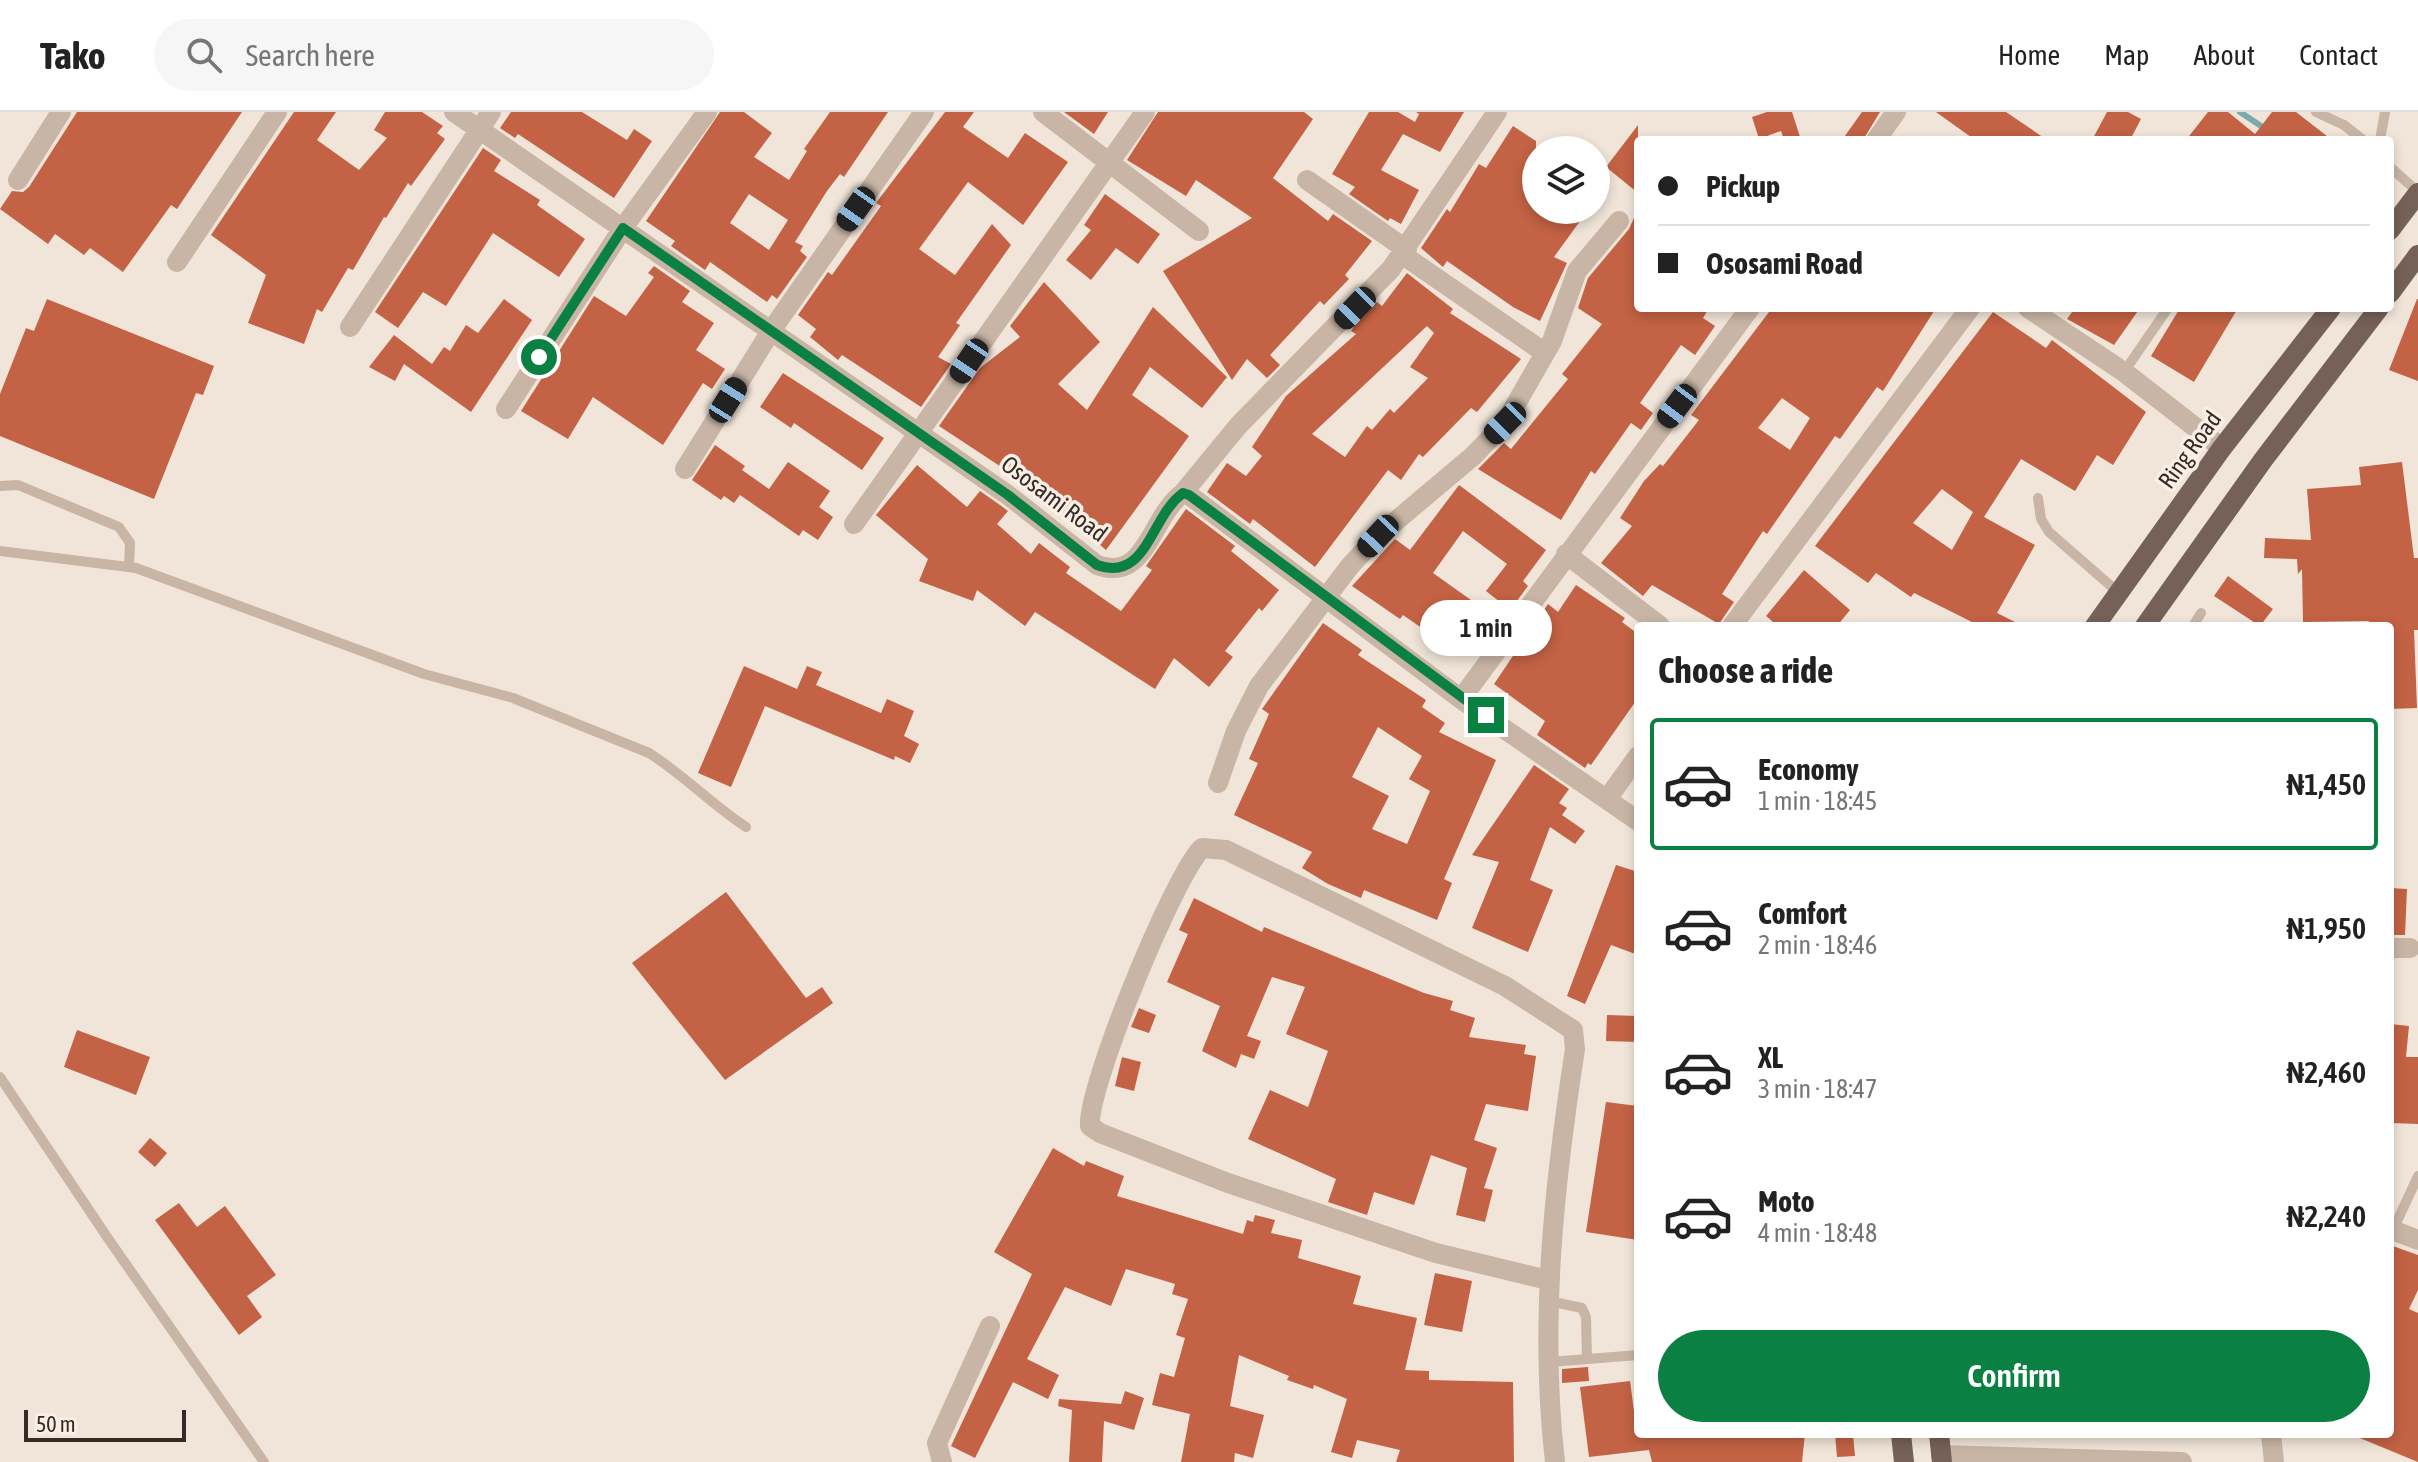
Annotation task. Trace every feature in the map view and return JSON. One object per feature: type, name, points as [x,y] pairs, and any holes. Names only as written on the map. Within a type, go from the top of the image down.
[{"type":"main road","points":[[2394,225],[2418,192]]},
{"type":"main road","points":[[2394,288],[2418,255]]},
{"type":"main road","name":"Ring Road","points":[[2098,622],[2222,448],[2328,312]]},
{"type":"main road","points":[[2148,622],[2263,460],[2376,312]]},
{"type":"main road","points":[[1901,1438],[1904,1462]]},
{"type":"main road","points":[[1939,1438],[1941,1459]]},
{"type":"street","points":[[18,180],[61,112]]},
{"type":"street","points":[[177,262],[277,112]]},
{"type":"street","name":"Ososami Road","points":[[454,112],[485,120],[623,228],[1008,495],[1097,565],[1112,570],[1132,564],[1173,502],[1183,493]]},
{"type":"street","points":[[506,409],[623,228],[707,112]]},
{"type":"street","points":[[685,469],[771,331],[924,112]]},
{"type":"street","points":[[1043,112],[1199,231]]},
{"type":"street","points":[[854,524],[1145,112]]},
{"type":"street","points":[[1497,112],[1405,252],[1238,426],[1183,493],[1461,699],[1634,818]]},
{"type":"street","points":[[1879,136],[1896,112]]},
{"type":"street","points":[[350,327],[485,120]]},
{"type":"street","points":[[1307,180],[1545,353]]},
{"type":"street","points":[[1218,783],[1236,731],[1259,686],[1325,597],[1378,536],[1473,456],[1505,423],[1545,353],[1577,271],[1619,221]]},
{"type":"street","points":[[1461,699],[1747,312]]},
{"type":"street","points":[[1735,622],[1967,312]]},
{"type":"street","points":[[2034,312],[2124,372],[2222,448]]},
{"type":"street","points":[[1566,554],[1655,622]]},
{"type":"street","points":[[1607,799],[1634,762]]},
{"type":"street","points":[[1548,1280],[1436,1253],[1228,1183],[1100,1133],[1090,1126],[1093,1099],[1143,961],[1181,874],[1202,848],[1226,850],[1505,986],[1573,1030],[1575,1049],[1556,1174],[1548,1280],[1555,1462]]},
{"type":"street","points":[[2394,1231],[2418,1240]]},
{"type":"street","points":[[942,1462],[937,1443],[990,1326]]},
{"type":"street","points":[[2271,1438],[2274,1462]]},
{"type":"street","points":[[1941,1459],[2182,1462]]},
{"type":"lane","points":[[2316,112],[2344,125],[2358,136]]},
{"type":"lane","points":[[2381,136],[2385,112]]},
{"type":"lane","points":[[2394,171],[2418,192]]},
{"type":"lane","points":[[2124,372],[2165,312]]},
{"type":"lane","points":[[0,486],[18,485],[119,527],[130,543],[129,567]]},
{"type":"lane","points":[[2038,498],[2041,519],[2049,532],[2119,593]]},
{"type":"lane","points":[[0,551],[129,567],[424,674],[513,698],[592,728],[669,766],[717,808],[746,827]]},
{"type":"lane","points":[[2195,622],[2201,613]]},
{"type":"lane","points":[[0,1077],[264,1462]]},
{"type":"lane","points":[[2394,1226],[2418,1176]]},
{"type":"lane","points":[[2405,1204],[2418,1209]]},
{"type":"lane","points":[[1549,1301],[1582,1308],[1586,1317],[1587,1359]]},
{"type":"lane","points":[[1550,1362],[1634,1355]]},
{"type":"building","points":[[77,112],[242,112],[177,209],[171,205],[123,272],[90,248],[84,255],[55,234],[48,244],[0,209],[12,191],[23,192],[29,187]]},
{"type":"building","points":[[294,112],[336,112],[317,140],[359,170],[387,138],[374,130],[385,112],[422,112],[443,126],[437,133],[445,139],[411,186],[408,183],[353,270],[348,268],[322,312],[317,309],[304,344],[248,323],[266,275],[211,235]]},
{"type":"building","points":[[511,112],[582,112],[627,140],[634,129],[652,141],[614,198],[518,134],[515,138],[500,128]]},
{"type":"building","points":[[720,112],[744,112],[772,133],[754,157],[789,180],[807,151],[804,149],[830,112],[888,112],[844,177],[840,174],[827,191],[795,242],[803,246],[800,251],[807,257],[777,299],[772,295],[767,302],[710,262],[705,270],[671,246],[675,241],[646,221]],"holes":[[[749,194],[788,220],[769,250],[730,223]]]},
{"type":"building","points":[[945,112],[974,112],[963,127],[1008,158],[1025,133],[1068,162],[1023,225],[968,182],[919,249],[955,275],[992,224],[1011,245],[956,323],[960,325],[938,357],[951,364],[921,407],[842,355],[838,360],[810,337],[816,329],[798,315],[828,272],[832,275],[881,206],[876,203]]},
{"type":"building","points":[[1064,112],[1108,112],[1094,134]]},
{"type":"building","points":[[1158,112],[1304,112],[1313,119],[1273,178],[1328,221],[1333,214],[1372,241],[1345,275],[1349,279],[1324,305],[1320,301],[1270,355],[1280,365],[1267,378],[1247,359],[1232,380],[1163,271],[1252,218],[1196,180],[1186,196],[1127,160]]},
{"type":"building","points":[[1369,112],[1398,112],[1415,122],[1419,114],[1416,112],[1464,112],[1440,152],[1403,134],[1381,170],[1419,190],[1401,224],[1390,218],[1388,221],[1349,194],[1355,187],[1332,174]]},
{"type":"building","points":[[1767,112],[1792,112],[1800,136],[1783,136],[1781,131],[1758,136],[1752,117]]},
{"type":"building","points":[[1862,112],[1880,112],[1865,136],[1845,136]]},
{"type":"building","points":[[1936,112],[2006,112],[2041,136],[1969,136]]},
{"type":"building","points":[[2107,112],[2128,112],[2141,119],[2132,136],[2094,136]]},
{"type":"building","points":[[2208,112],[2228,112],[2255,134],[2272,112],[2296,112],[2327,136],[2189,136]]},
{"type":"building","points":[[1638,125],[1638,136],[1634,136],[1634,190],[1610,170],[1610,162]]},
{"type":"building","points":[[1513,126],[1528,136],[1522,136],[1522,224],[1578,224],[1554,257],[1567,263],[1540,321],[1513,307],[1447,261],[1443,267],[1421,248],[1447,209],[1450,212],[1479,164],[1486,168]]},
{"type":"building","points":[[483,148],[501,160],[494,171],[540,200],[537,205],[585,239],[559,277],[493,233],[446,306],[423,292],[398,328],[375,312]]},
{"type":"building","points":[[1105,194],[1160,234],[1138,264],[1116,248],[1091,280],[1066,260],[1091,230],[1084,225]]},
{"type":"building","points":[[1634,218],[1634,312],[1707,312],[1703,318],[1715,326],[1695,355],[1681,345],[1640,403],[1653,413],[1641,430],[1631,423],[1595,474],[1591,471],[1561,520],[1478,469],[1504,443],[1511,449],[1568,379],[1562,374],[1602,324],[1578,308],[1588,278],[1629,229]]},
{"type":"building","points":[[654,266],[690,291],[682,302],[714,323],[696,350],[725,369],[712,389],[703,383],[663,445],[593,397],[568,439],[521,411],[594,296],[626,316],[654,277],[648,273]]},
{"type":"building","points":[[1407,273],[1453,309],[1450,313],[1521,359],[1477,412],[1471,408],[1423,457],[1419,454],[1401,480],[1388,470],[1315,567],[1253,519],[1250,524],[1207,492],[1227,463],[1246,476],[1262,456],[1252,447],[1286,396],[1356,334],[1351,331],[1377,302],[1382,306]],"holes":[[[1427,326],[1434,333],[1410,367],[1428,378],[1394,413],[1390,409],[1372,430],[1367,426],[1345,457],[1312,434]]]},
{"type":"building","points":[[1044,282],[1100,342],[1058,384],[1087,410],[1153,307],[1227,377],[1202,408],[1150,367],[1132,395],[1189,436],[1106,550],[1033,488],[939,426],[980,368],[1020,337],[1010,326]]},
{"type":"building","points":[[47,299],[214,366],[203,395],[196,393],[154,499],[0,436],[0,394],[26,328],[34,331]]},
{"type":"building","points":[[504,299],[532,320],[471,412],[404,364],[395,381],[369,367],[394,335],[432,364],[444,347],[450,351],[466,325],[478,333]]},
{"type":"building","points":[[2418,299],[2418,381],[2389,370]]},
{"type":"building","points":[[1769,312],[1933,312],[1883,391],[1877,387],[1840,439],[1835,436],[1767,534],[1763,531],[1722,594],[1734,602],[1720,622],[1652,585],[1643,596],[1601,563],[1632,526],[1620,518],[1644,481],[1660,464],[1663,466],[1699,420],[1691,415]],"holes":[[[1782,398],[1810,418],[1790,450],[1758,428]]]},
{"type":"building","points":[[1993,312],[2046,348],[2052,340],[2146,412],[2113,465],[2097,455],[2075,491],[2021,459],[1984,517],[2035,545],[1997,613],[2015,622],[1972,622],[1914,593],[1911,597],[1876,573],[1868,583],[1815,546]],"holes":[[[1942,489],[1973,512],[1952,550],[1913,523]]]},
{"type":"building","points":[[2072,312],[2137,312],[2114,345],[2067,319]]},
{"type":"building","points":[[2178,312],[2236,312],[2194,382],[2151,356]]},
{"type":"building","points":[[783,373],[884,438],[862,470],[794,423],[791,428],[760,407]]},
{"type":"building","points":[[715,445],[745,466],[742,470],[769,489],[788,462],[830,491],[819,507],[833,517],[818,540],[803,530],[799,536],[740,495],[734,503],[724,496],[721,500],[692,480]]},
{"type":"building","points":[[2402,462],[2414,558],[2418,558],[2418,630],[2414,630],[2417,708],[2394,709],[2394,622],[2303,622],[2302,569],[2298,574],[2297,559],[2264,558],[2265,538],[2311,540],[2307,489],[2361,485],[2359,467]]},
{"type":"building","points":[[917,465],[967,507],[980,491],[1000,505],[1008,511],[997,524],[1031,554],[1039,543],[1070,567],[1066,573],[1121,611],[1152,570],[1146,566],[1186,509],[1235,546],[1231,551],[1279,590],[1262,611],[1259,608],[1225,651],[1233,657],[1209,687],[1174,658],[1155,689],[1035,612],[1025,626],[977,590],[973,601],[919,581],[928,559],[876,515]]},
{"type":"building","points":[[1459,485],[1546,550],[1523,581],[1528,586],[1510,610],[1486,591],[1507,564],[1463,531],[1433,573],[1478,605],[1449,647],[1403,615],[1400,619],[1352,586],[1395,539],[1410,550]]},
{"type":"building","points":[[1804,570],[1850,610],[1840,622],[1773,622],[1766,616]]},
{"type":"building","points":[[2228,576],[2273,609],[2263,622],[2254,622],[2214,596]]},
{"type":"building","points":[[1576,585],[1625,618],[1622,622],[1634,631],[1634,704],[1591,765],[1588,763],[1585,768],[1537,735],[1545,721],[1494,684],[1548,604],[1558,612]]},
{"type":"building","points":[[1323,623],[1362,650],[1358,655],[1426,700],[1422,707],[1445,723],[1439,732],[1496,760],[1444,879],[1452,883],[1437,920],[1364,890],[1361,898],[1328,884],[1302,868],[1312,852],[1234,815],[1258,763],[1249,759],[1269,714],[1262,709]],"holes":[[[1378,727],[1422,756],[1409,779],[1430,791],[1407,844],[1372,829],[1389,796],[1352,777]]]},
{"type":"building","points":[[744,666],[797,689],[807,666],[822,672],[816,685],[881,713],[887,699],[914,711],[904,736],[919,744],[910,763],[895,756],[894,760],[765,706],[731,787],[698,773]]},
{"type":"building","points":[[1534,765],[1569,789],[1559,803],[1567,808],[1562,815],[1585,831],[1575,844],[1550,827],[1530,880],[1553,890],[1528,952],[1472,928],[1499,862],[1472,855]]},
{"type":"building","points":[[1616,865],[1634,871],[1634,954],[1611,945],[1585,1004],[1567,996]]},
{"type":"building","points":[[2394,888],[2407,889],[2405,935],[2394,935]]},
{"type":"building","points":[[726,892],[806,998],[822,987],[833,1003],[725,1080],[632,963]]},
{"type":"building","points":[[1194,898],[1262,932],[1264,927],[1424,993],[1453,1001],[1450,1010],[1475,1018],[1469,1037],[1526,1045],[1524,1054],[1536,1056],[1528,1111],[1486,1104],[1474,1140],[1497,1148],[1484,1188],[1493,1190],[1485,1222],[1456,1215],[1467,1168],[1431,1155],[1414,1205],[1374,1192],[1367,1215],[1328,1202],[1336,1179],[1248,1139],[1270,1090],[1308,1107],[1328,1051],[1286,1034],[1305,987],[1272,977],[1247,1036],[1261,1041],[1254,1059],[1241,1054],[1236,1068],[1202,1051],[1220,1006],[1167,982],[1188,934],[1179,930]]},
{"type":"building","points":[[1139,1008],[1156,1015],[1149,1033],[1131,1027]]},
{"type":"building","points":[[1607,1015],[1634,1016],[1634,1042],[1606,1041]]},
{"type":"building","points":[[2394,1024],[2409,1026],[2406,1057],[2418,1057],[2418,1124],[2394,1123]]},
{"type":"building","points":[[77,1030],[150,1057],[136,1095],[64,1067]]},
{"type":"building","points":[[1122,1057],[1141,1062],[1134,1091],[1115,1086]]},
{"type":"building","points":[[1606,1102],[1634,1106],[1634,1239],[1586,1232]]},
{"type":"building","points":[[150,1138],[167,1153],[155,1167],[138,1152]]},
{"type":"building","points":[[1053,1148],[1084,1166],[1086,1161],[1124,1176],[1117,1196],[1243,1234],[1247,1220],[1253,1222],[1255,1215],[1275,1220],[1271,1233],[1302,1240],[1298,1258],[1361,1276],[1353,1304],[1417,1318],[1405,1370],[1429,1371],[1429,1380],[1513,1382],[1514,1462],[1396,1462],[1400,1450],[1357,1440],[1352,1458],[1331,1452],[1347,1399],[1314,1385],[1313,1389],[1287,1380],[1289,1376],[1239,1355],[1230,1406],[1264,1415],[1253,1458],[1235,1453],[1234,1462],[1181,1462],[1190,1414],[1152,1405],[1160,1373],[1174,1377],[1185,1338],[1176,1335],[1188,1299],[1172,1294],[1175,1284],[1126,1269],[1111,1306],[1065,1287],[1027,1359],[1059,1375],[1048,1399],[1013,1382],[975,1458],[951,1446],[1032,1274],[994,1252]]},
{"type":"building","points":[[179,1203],[197,1227],[225,1206],[276,1275],[247,1296],[262,1317],[239,1335],[155,1220]]},
{"type":"building","points":[[2394,1246],[2418,1255],[2418,1290],[2409,1309],[2418,1313],[2418,1462],[2360,1438],[2394,1438]]},
{"type":"building","points":[[1435,1273],[1472,1281],[1462,1332],[1424,1325]]},
{"type":"building","points":[[1588,1367],[1589,1381],[1562,1383],[1562,1369]]},
{"type":"building","points":[[1630,1381],[1634,1438],[1805,1438],[1802,1462],[1652,1462],[1649,1450],[1589,1457],[1580,1387]]},
{"type":"building","points":[[1125,1391],[1144,1398],[1134,1430],[1104,1421],[1102,1462],[1069,1462],[1072,1410],[1058,1406],[1059,1399],[1121,1404]]},
{"type":"building","points":[[1835,1438],[1853,1438],[1855,1456],[1837,1457]]},
{"type":"waterway","points":[[2240,112],[2267,130]]},
{"type":"route","points":[[539,357],[623,228],[1008,495],[1097,565],[1122,570],[1132,564],[1173,502],[1183,493],[1189,495],[1486,715]]}]
